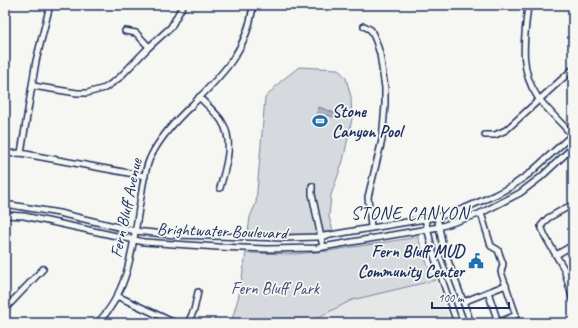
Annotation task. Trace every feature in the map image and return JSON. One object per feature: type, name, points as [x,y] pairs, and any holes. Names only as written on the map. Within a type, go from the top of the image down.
[{"type":"street","points":[[21,153],[36,61],[50,5]]},
{"type":"street","points":[[32,86],[77,93],[87,93],[105,88],[119,78],[171,26],[183,5]]},
{"type":"street","name":"Fern Bluff Avenue","points":[[97,323],[110,308],[117,296],[127,271],[145,176],[157,145],[172,124],[232,61],[249,25],[253,5]]},
{"type":"street","points":[[528,5],[524,63],[529,80],[540,99],[573,134]]},
{"type":"street","points":[[364,26],[372,30],[376,41],[381,60],[385,105],[382,140],[368,197],[371,227]]},
{"type":"street","points":[[125,31],[136,33],[149,47]]},
{"type":"street","points":[[485,135],[495,135],[506,130],[573,69]]},
{"type":"street","points":[[199,97],[221,120],[227,134],[228,150],[220,188]]},
{"type":"street","name":"Brightwater Boulevard","points":[[5,204],[58,213],[135,231],[174,235],[285,238],[321,236],[425,219],[463,209],[512,186],[529,174],[573,134]]},
{"type":"street","name":"Brightwater Boulevard","points":[[5,215],[24,216],[144,242],[266,249],[323,247],[439,226],[480,213],[520,193],[541,177],[573,147]]},
{"type":"street","points":[[5,154],[21,153],[145,176]]},
{"type":"street","points":[[312,186],[312,194],[323,247]]},
{"type":"street","points":[[573,204],[548,218],[541,226],[564,269],[573,300]]},
{"type":"street","points":[[480,213],[491,246],[498,250],[503,264],[501,272],[516,315],[498,323],[488,292]]},
{"type":"street","points":[[437,216],[443,247],[471,323]]},
{"type":"street","points":[[425,219],[434,256],[458,323]]},
{"type":"street","points":[[556,255],[573,245]]},
{"type":"street","points":[[5,309],[42,269]]},
{"type":"street","points":[[463,302],[506,285]]},
{"type":"street","points":[[188,323],[197,302],[198,292]]},
{"type":"street","points":[[117,296],[175,323]]},
{"type":"shaded area","name":"Stone Canyon Pool","points":[[319,107],[335,113],[334,117],[327,115],[323,127],[313,124]]},
{"type":"shaded area","points":[[436,280],[451,323],[307,323],[352,300]]},
{"type":"green space","points":[[299,67],[338,69],[346,78],[351,97],[352,119],[343,161],[331,195],[329,217],[333,231],[308,235],[248,232],[250,217],[256,203],[265,98],[281,81]]},
{"type":"green space","name":"Fern Bluff Park","points":[[418,237],[431,275],[436,280],[352,300],[307,323],[231,323],[239,295],[246,253],[295,254],[328,251]]},
{"type":"place","name":"Stone Canyon Pool","points":[[320,121]]},
{"type":"place","name":"Fern Bluff MUD Community Center","points":[[476,261]]},
{"type":"district","name":"STONE CANYON","points":[[410,213]]}]
